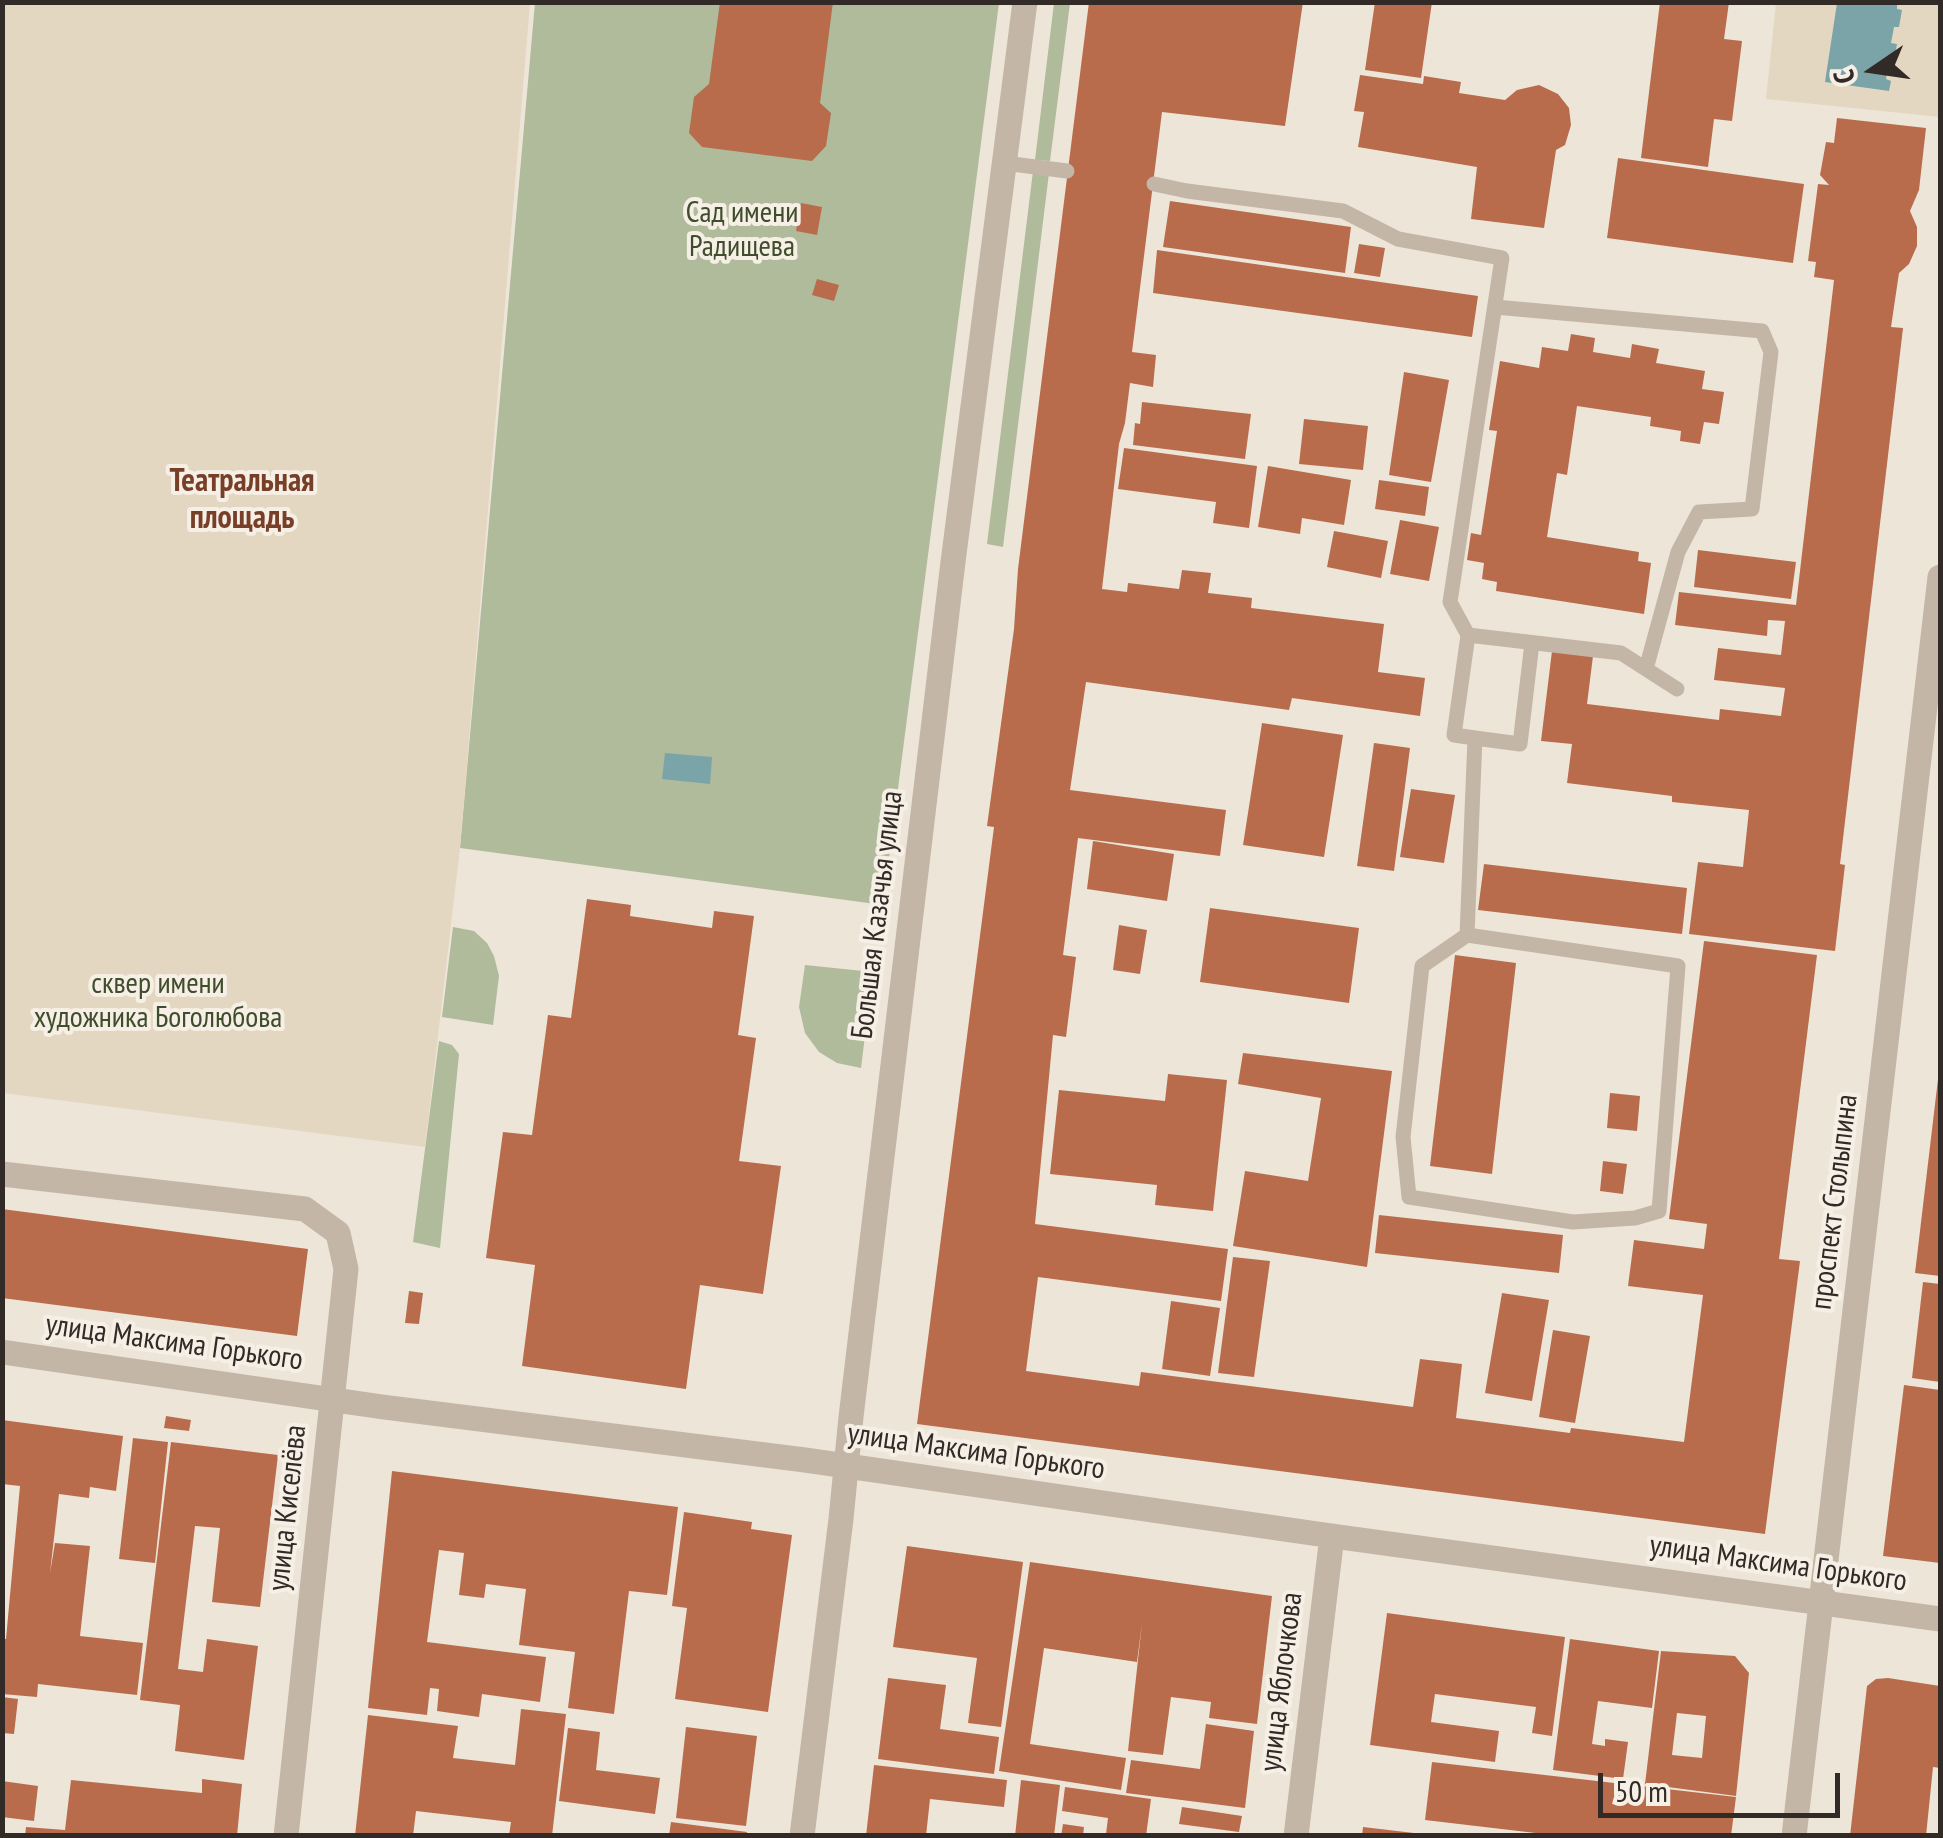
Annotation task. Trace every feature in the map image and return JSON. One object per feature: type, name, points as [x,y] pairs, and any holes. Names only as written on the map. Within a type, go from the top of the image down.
[{"type":"street","name":"Большая Казачья улица","points":[[802,1836],[953,562],[1026,2]]},
{"type":"street","name":"проспект Столыпина","points":[[1794,1836],[1940,577]]},
{"type":"street","name":"улица Киселёва","points":[[2,1174],[305,1210],[338,1233],[346,1269],[286,1836]]},
{"type":"street","name":"улица Максима Горького","points":[[2,1352],[1940,1618]]},
{"type":"street","name":"улица Яблочкова","points":[[1296,1836],[1332,1536]]},
{"type":"lane","points":[[1004,163],[1068,171]]},
{"type":"lane","points":[[1154,184],[1343,211],[1398,238],[1502,258],[1450,602],[1468,635],[1454,735],[1520,744],[1532,643]]},
{"type":"lane","points":[[1495,306],[1762,330],[1771,352],[1752,509],[1699,512],[1678,552],[1646,669]]},
{"type":"lane","points":[[1468,635],[1621,653],[1677,688]]},
{"type":"lane","points":[[1467,935],[1475,738]]},
{"type":"lane","points":[[1467,935],[1678,966],[1659,1211],[1635,1218],[1574,1222],[1409,1196],[1404,1137],[1422,966],[1467,935]]},
{"type":"green space","name":"Сад имени Радищева","points":[[535,3],[999,3],[883,905],[460,848]]},
{"type":"green space","points":[[1054,3],[1070,3],[1050,161],[1035,160]]},
{"type":"green space","points":[[1033,171],[1049,173],[1003,547],[987,544]]},
{"type":"green space","points":[[453,927],[474,931],[494,956],[499,976],[493,1025],[442,1017]]},
{"type":"green space","points":[[805,965],[873,972],[861,1068],[837,1063],[819,1052],[805,1033],[799,1007]]},
{"type":"green space","points":[[439,1041],[452,1045],[459,1054],[440,1248],[413,1242]]},
{"type":"shaded area","name":"Театральная площадь","points":[[3,2],[530,3],[460,848],[425,1147],[3,1093]]},
{"type":"shaded area","points":[[1776,3],[1940,3],[1940,117],[1766,99]]},
{"type":"water","points":[[1837,3],[1897,3],[1897,9],[1902,10],[1891,43],[1897,44],[1894,60],[1889,60],[1889,91],[1825,82]]},
{"type":"water","points":[[665,753],[712,757],[710,784],[662,779]]},
{"type":"building","points":[[720,2],[833,2],[820,103],[831,113],[826,146],[812,161],[702,147],[689,133],[694,97],[709,84]]},
{"type":"building","points":[[1089,2],[1303,2],[1285,126],[1162,112],[1132,352],[1156,355],[1153,387],[1130,383],[1102,589],[1127,592],[1128,583],[1179,589],[1182,570],[1211,573],[1208,593],[1252,598],[1251,608],[1384,624],[1378,672],[1425,678],[1420,716],[1292,698],[1289,710],[1086,682],[1070,790],[1226,810],[1220,856],[1078,838],[1063,955],[1076,957],[1066,1037],[1053,1035],[1035,1224],[1228,1249],[1221,1301],[1038,1277],[1026,1371],[1139,1386],[1141,1372],[1413,1407],[1420,1359],[1462,1364],[1456,1418],[1684,1442],[1703,1295],[1628,1286],[1634,1240],[1704,1249],[1707,1224],[1669,1219],[1704,941],[1817,955],[1779,1259],[1800,1261],[1765,1534],[917,1424],[994,827],[987,826]]},
{"type":"building","points":[[1375,2],[1432,2],[1421,78],[1365,70]]},
{"type":"building","points":[[1660,2],[1729,2],[1724,39],[1742,41],[1732,121],[1714,119],[1708,167],[1641,158]]},
{"type":"building","points":[[1360,75],[1423,84],[1424,76],[1461,82],[1459,93],[1505,100],[1517,90],[1539,85],[1558,94],[1569,108],[1571,125],[1565,145],[1556,150],[1544,228],[1471,219],[1477,167],[1358,147],[1364,112],[1354,111]]},
{"type":"building","points":[[1837,118],[1926,128],[1919,190],[1910,211],[1917,227],[1917,246],[1909,264],[1899,273],[1891,327],[1903,328],[1840,864],[1845,865],[1835,951],[1689,934],[1698,862],[1743,867],[1749,810],[1672,802],[1672,796],[1567,783],[1572,744],[1541,741],[1552,651],[1593,656],[1587,704],[1719,720],[1720,709],[1781,716],[1785,688],[1714,680],[1718,648],[1781,655],[1785,621],[1768,620],[1767,636],[1675,625],[1679,592],[1796,605],[1834,280],[1814,277],[1816,262],[1808,261],[1818,184],[1829,185],[1820,175],[1826,142],[1834,143]]},
{"type":"building","points":[[1618,158],[1804,184],[1793,263],[1607,238]]},
{"type":"building","points":[[1170,201],[1351,227],[1345,273],[1163,247]]},
{"type":"building","points":[[801,203],[822,207],[817,235],[796,231]]},
{"type":"building","points":[[1359,244],[1385,248],[1380,277],[1354,273]]},
{"type":"building","points":[[1157,250],[1478,296],[1472,337],[1153,293]]},
{"type":"building","points":[[817,279],[839,285],[834,301],[812,295]]},
{"type":"building","points":[[1571,334],[1595,338],[1593,352],[1630,358],[1632,344],[1659,349],[1656,363],[1705,371],[1702,389],[1724,392],[1719,424],[1704,422],[1700,444],[1680,441],[1681,431],[1650,426],[1651,417],[1577,406],[1567,475],[1557,473],[1547,537],[1639,552],[1638,561],[1651,563],[1644,614],[1496,591],[1497,582],[1482,579],[1484,563],[1467,560],[1471,533],[1481,535],[1497,431],[1489,430],[1500,361],[1539,368],[1542,347],[1568,351]]},
{"type":"building","points":[[1404,372],[1449,380],[1431,482],[1389,475]]},
{"type":"building","points":[[1142,402],[1251,414],[1245,459],[1133,445]]},
{"type":"building","points":[[1304,419],[1368,426],[1363,470],[1299,464]]},
{"type":"building","points":[[1124,448],[1257,466],[1249,528],[1213,523],[1216,502],[1118,489]]},
{"type":"building","points":[[1268,466],[1351,480],[1344,525],[1302,518],[1300,534],[1258,527]]},
{"type":"building","points":[[1379,480],[1429,487],[1425,516],[1375,509]]},
{"type":"building","points":[[1400,520],[1439,527],[1429,581],[1390,574]]},
{"type":"building","points":[[1334,531],[1388,541],[1381,578],[1327,567]]},
{"type":"building","points":[[1698,550],[1796,562],[1791,599],[1694,587]]},
{"type":"building","points":[[1262,723],[1343,735],[1324,857],[1243,845]]},
{"type":"building","points":[[1374,743],[1410,748],[1394,871],[1357,866]]},
{"type":"building","points":[[1411,789],[1455,795],[1444,863],[1400,857]]},
{"type":"building","points":[[1093,841],[1174,854],[1167,901],[1087,889]]},
{"type":"building","points":[[1484,864],[1687,888],[1682,934],[1478,910]]},
{"type":"building","points":[[587,899],[631,905],[630,916],[712,928],[714,911],[754,916],[738,1035],[756,1038],[739,1161],[781,1166],[763,1294],[700,1285],[686,1389],[522,1366],[535,1265],[486,1258],[503,1132],[532,1135],[548,1015],[571,1018]]},
{"type":"building","points":[[1210,908],[1359,928],[1349,1003],[1200,982]]},
{"type":"building","points":[[1119,925],[1147,930],[1140,974],[1113,970]]},
{"type":"building","points":[[1455,955],[1516,963],[1492,1174],[1430,1166]]},
{"type":"building","points":[[1243,1053],[1392,1071],[1367,1267],[1233,1246],[1245,1171],[1308,1181],[1321,1098],[1238,1084]]},
{"type":"building","points":[[1168,1074],[1227,1080],[1213,1211],[1155,1205],[1157,1185],[1050,1174],[1059,1090],[1165,1101]]},
{"type":"building","points":[[1940,1079],[1940,1276],[1915,1273]]},
{"type":"building","points":[[1610,1093],[1640,1096],[1637,1131],[1607,1128]]},
{"type":"building","points":[[1603,1161],[1627,1164],[1623,1194],[1600,1191]]},
{"type":"building","points":[[2,1209],[308,1249],[297,1336],[2,1298]]},
{"type":"building","points":[[1379,1215],[1563,1235],[1559,1273],[1375,1253]]},
{"type":"building","points":[[1233,1257],[1270,1261],[1254,1377],[1218,1373]]},
{"type":"building","points":[[1923,1282],[1940,1284],[1940,1382],[1912,1378]]},
{"type":"building","points":[[409,1291],[423,1293],[419,1324],[405,1323]]},
{"type":"building","points":[[1502,1293],[1549,1300],[1532,1401],[1485,1393]]},
{"type":"building","points":[[1171,1301],[1220,1308],[1210,1376],[1162,1369]]},
{"type":"building","points":[[1553,1330],[1590,1336],[1575,1423],[1539,1417]]},
{"type":"building","points":[[1904,1385],[1940,1390],[1940,1563],[1883,1556]]},
{"type":"building","points":[[166,1416],[191,1420],[189,1431],[164,1428]]},
{"type":"building","points":[[2,1420],[123,1436],[116,1491],[90,1487],[89,1498],[59,1494],[50,1573],[55,1543],[90,1546],[80,1636],[143,1643],[137,1695],[38,1684],[37,1697],[2,1694],[2,1639],[6,1639],[20,1486],[2,1484]]},
{"type":"building","points":[[133,1438],[168,1442],[155,1563],[119,1559]]},
{"type":"building","points":[[171,1442],[278,1455],[260,1607],[212,1602],[220,1528],[195,1526],[178,1669],[203,1672],[207,1639],[258,1646],[244,1760],[175,1751],[180,1705],[140,1700]]},
{"type":"building","points":[[392,1471],[678,1507],[667,1595],[629,1591],[614,1714],[568,1708],[575,1652],[519,1645],[526,1589],[486,1584],[484,1598],[459,1595],[464,1553],[439,1550],[427,1642],[546,1657],[540,1702],[482,1694],[479,1717],[437,1711],[439,1689],[430,1688],[427,1715],[368,1708]]},
{"type":"building","points":[[684,1512],[752,1522],[751,1529],[792,1535],[768,1712],[675,1699],[687,1608],[672,1606]]},
{"type":"building","points":[[907,1546],[1023,1562],[1001,1727],[968,1723],[977,1658],[893,1647]]},
{"type":"building","points":[[1030,1562],[1272,1596],[1257,1724],[1209,1718],[1211,1702],[1171,1697],[1163,1755],[1128,1751],[1142,1623],[1137,1662],[1044,1648],[1030,1744],[1126,1758],[1121,1790],[999,1771]]},
{"type":"building","points":[[1387,1613],[1565,1637],[1552,1736],[1532,1733],[1536,1707],[1435,1694],[1431,1722],[1499,1731],[1495,1762],[1370,1745]]},
{"type":"building","points":[[1570,1639],[1659,1651],[1652,1708],[1598,1701],[1592,1744],[1605,1746],[1605,1739],[1628,1742],[1623,1779],[1553,1770]]},
{"type":"building","points":[[1661,1651],[1735,1656],[1749,1673],[1736,1796],[1645,1784]],"holes":[[[1677,1713],[1706,1716],[1702,1758],[1672,1755]]]},
{"type":"building","points":[[888,1678],[946,1685],[940,1729],[999,1737],[994,1774],[878,1759]]},
{"type":"building","points":[[1876,1679],[1940,1686],[1940,1768],[1933,1767],[1926,1836],[1850,1836],[1867,1686]]},
{"type":"building","points":[[2,1697],[18,1699],[14,1734],[2,1733]]},
{"type":"building","points":[[521,1709],[566,1714],[552,1836],[509,1836],[511,1822],[416,1811],[413,1836],[355,1836],[368,1715],[458,1726],[453,1758],[515,1765]]},
{"type":"building","points":[[1206,1724],[1254,1731],[1245,1808],[1126,1793],[1131,1760],[1200,1769]]},
{"type":"building","points":[[686,1727],[757,1736],[746,1826],[676,1818]]},
{"type":"building","points":[[568,1728],[600,1732],[596,1770],[660,1778],[655,1814],[559,1801]]},
{"type":"building","points":[[1432,1762],[1736,1797],[1731,1836],[1561,1836],[1425,1820]]},
{"type":"building","points":[[874,1765],[1007,1780],[1004,1807],[930,1799],[926,1836],[866,1836]]},
{"type":"building","points":[[202,1779],[242,1784],[237,1836],[25,1836],[26,1827],[65,1830],[71,1780],[202,1793]]},
{"type":"building","points":[[1021,1780],[1060,1785],[1054,1836],[1015,1836]]},
{"type":"building","points":[[2,1781],[38,1786],[34,1821],[2,1817]]},
{"type":"building","points":[[1065,1787],[1151,1799],[1146,1836],[1106,1834],[1108,1818],[1062,1811]]},
{"type":"building","points":[[1182,1807],[1242,1816],[1239,1832],[1179,1824]]},
{"type":"building","points":[[671,1822],[747,1832],[746,1836],[669,1836]]},
{"type":"building","points":[[1063,1824],[1084,1827],[1083,1836],[1061,1836]]},
{"type":"building","points":[[1363,1827],[1414,1833],[1414,1836],[1362,1836]]},
{"type":"district","name":"Театральная площадь","points":[[242,500]]},
{"type":"park label","name":"сквер имени художника Боголюбова","points":[[158,1001]]}]
